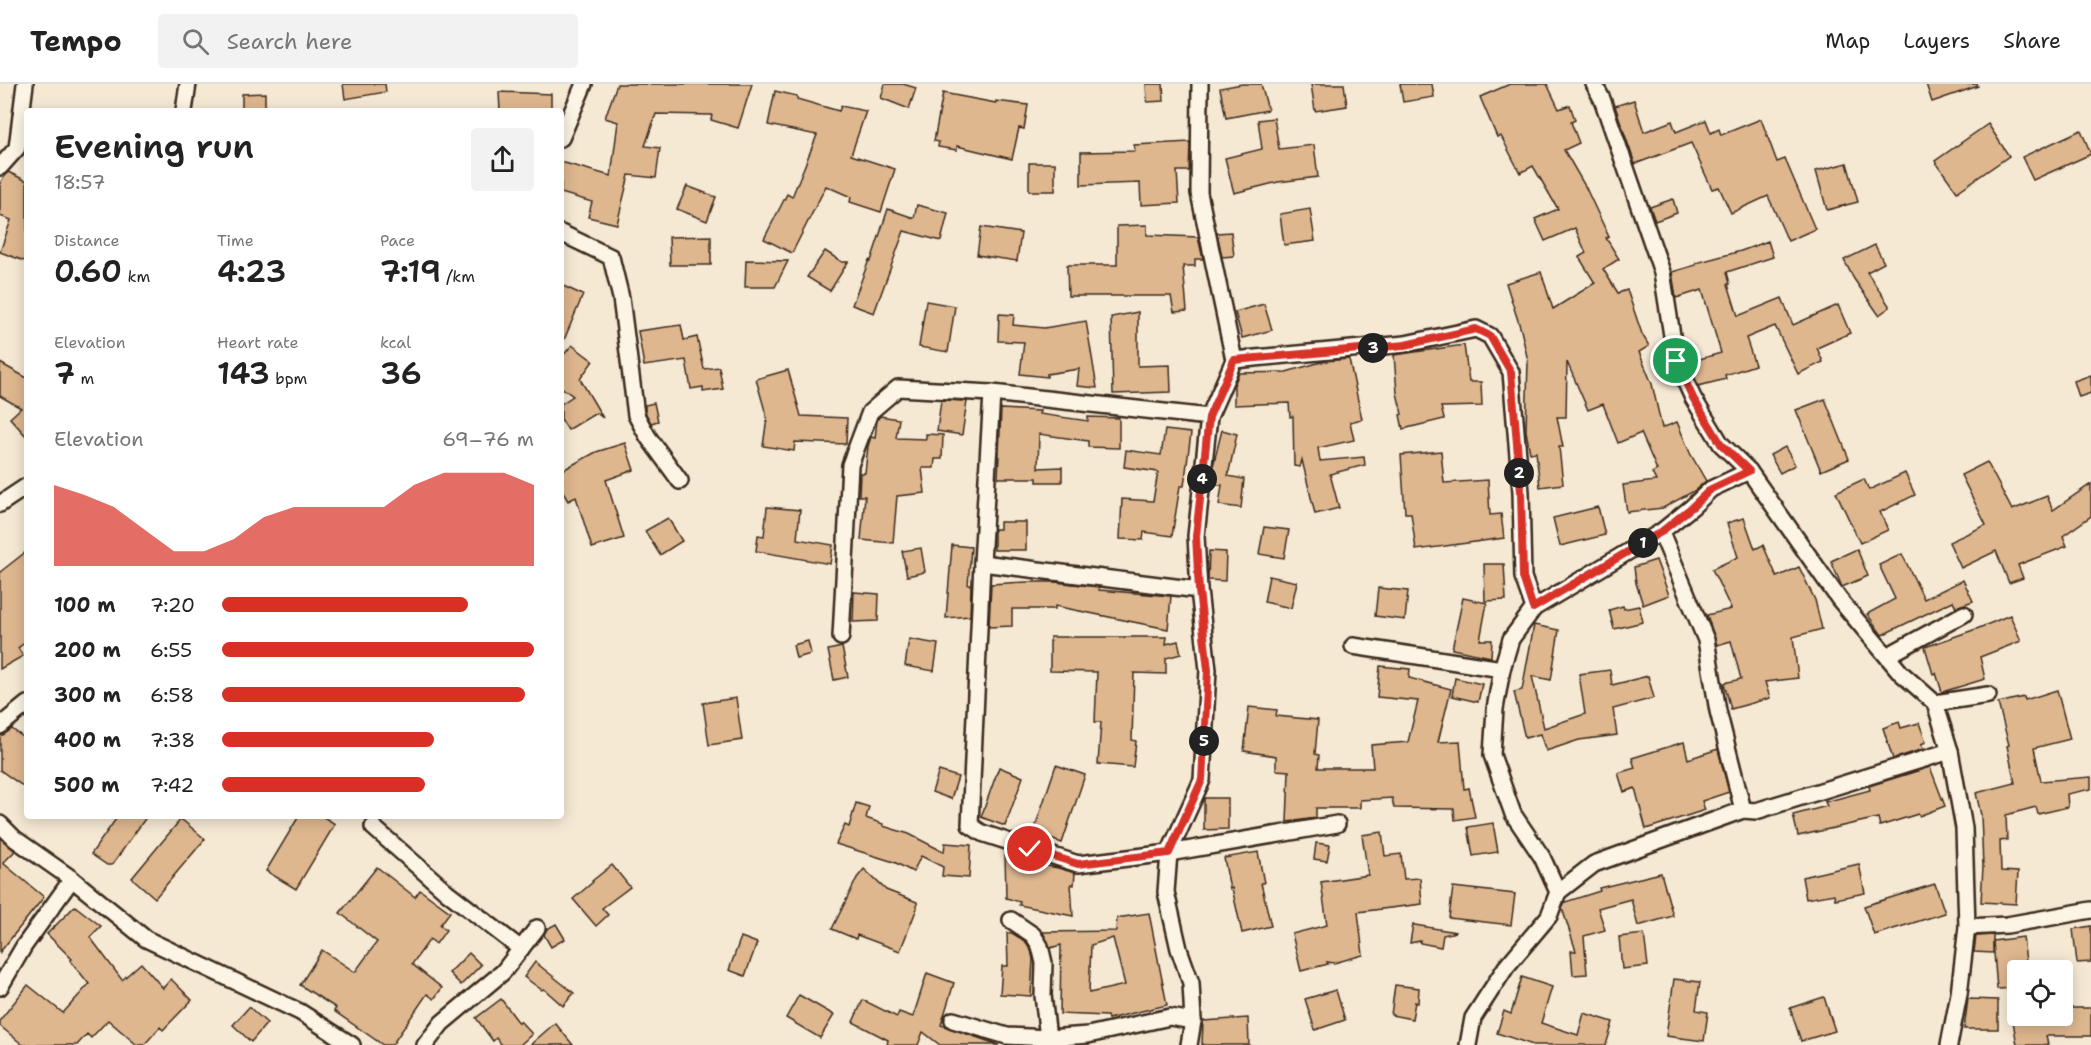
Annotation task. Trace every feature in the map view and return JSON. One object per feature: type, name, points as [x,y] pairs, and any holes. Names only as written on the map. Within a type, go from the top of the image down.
[{"type":"street","points":[[0,167],[17,148],[25,84]]},
{"type":"street","points":[[184,108],[188,84]]},
{"type":"street","points":[[564,131],[584,84]]},
{"type":"street","points":[[1189,1045],[1193,1021],[1191,983],[1179,949],[1166,892],[1169,853],[1202,780],[1208,670],[1199,591],[1196,536],[1209,417],[1234,360],[1199,192],[1200,84]]},
{"type":"street","points":[[1594,84],[1602,99],[1662,272],[1676,361],[1693,398],[1721,444],[1749,471],[1839,599],[1901,673],[1935,703],[1950,752],[1964,828],[1967,927],[1959,994],[1949,1045]]},
{"type":"street","points":[[564,234],[611,257],[621,298],[636,415],[648,437],[680,481]]},
{"type":"street","points":[[1234,360],[1405,345],[1476,329],[1490,336],[1511,372],[1521,492],[1523,577],[1533,608]]},
{"type":"street","points":[[841,637],[850,465],[870,412],[898,388],[992,393],[1209,417]]},
{"type":"street","points":[[992,393],[970,825],[982,833],[1078,864],[1169,853],[1337,824]]},
{"type":"street","points":[[1558,892],[1542,857],[1513,814],[1492,755],[1495,709],[1502,669],[1511,639],[1533,608],[1661,532],[1711,489],[1749,471]]},
{"type":"street","points":[[0,504],[24,488]]},
{"type":"street","points":[[1661,532],[1706,640],[1718,711],[1743,810]]},
{"type":"street","points":[[982,563],[1199,591]]},
{"type":"street","points":[[1887,656],[1964,614]]},
{"type":"street","points":[[1353,646],[1502,669]]},
{"type":"street","points":[[1935,703],[1988,695]]},
{"type":"street","points":[[0,726],[24,706]]},
{"type":"street","points":[[1468,1045],[1473,1018],[1506,967],[1549,916],[1558,892],[1594,864],[1743,810],[1756,811],[1950,752]]},
{"type":"street","points":[[0,824],[15,839],[72,879],[146,939],[300,1012],[352,1045]]},
{"type":"street","points":[[373,827],[447,892],[521,949]]},
{"type":"street","points":[[0,987],[24,946],[72,879]]},
{"type":"street","points":[[1967,927],[2007,925],[2091,910]]},
{"type":"street","points":[[1011,920],[1033,935],[1040,946],[1044,963],[1043,995],[1048,1038]]},
{"type":"street","points":[[425,1045],[442,1023],[503,972],[537,928]]},
{"type":"street","points":[[953,1020],[1007,1036],[1048,1038],[1088,1035],[1170,1017],[1193,1021]]},
{"type":"building","points":[[343,84],[385,84],[386,92],[345,99]]},
{"type":"building","points":[[617,84],[752,84],[738,128],[711,120],[712,115],[656,114],[645,146],[660,148],[656,178],[629,175],[617,224],[588,217],[592,202],[564,194],[564,163],[611,176],[618,122],[605,118]]},
{"type":"building","points":[[885,84],[903,84],[916,88],[909,109],[881,98]]},
{"type":"building","points":[[1146,84],[1163,84],[1164,101],[1147,102]]},
{"type":"building","points":[[1242,84],[1261,84],[1268,110],[1226,118],[1220,88]]},
{"type":"building","points":[[1311,84],[1344,84],[1347,106],[1315,111]]},
{"type":"building","points":[[1400,84],[1432,84],[1434,97],[1403,102]]},
{"type":"building","points":[[1510,84],[1547,84],[1559,109],[1570,105],[1575,120],[1571,122],[1579,143],[1564,150],[1585,186],[1609,237],[1606,238],[1619,259],[1603,269],[1618,293],[1627,290],[1642,334],[1649,346],[1639,352],[1652,384],[1662,428],[1677,422],[1690,453],[1706,481],[1694,491],[1663,508],[1627,512],[1623,485],[1656,481],[1652,473],[1657,470],[1641,433],[1618,443],[1603,404],[1588,410],[1567,362],[1566,417],[1557,417],[1563,447],[1559,447],[1563,484],[1540,487],[1536,452],[1530,453],[1526,431],[1528,361],[1506,283],[1541,272],[1553,309],[1595,283],[1579,257],[1586,253],[1575,228],[1545,241],[1535,219],[1558,209],[1533,166],[1520,173],[1501,136],[1497,137],[1480,97]]},
{"type":"building","points":[[1926,84],[1977,84],[1978,86],[1932,102]]},
{"type":"building","points":[[775,91],[839,111],[841,106],[866,111],[851,155],[895,169],[881,212],[850,202],[851,197],[826,186],[792,253],[764,239],[787,194],[792,197],[817,135],[768,125]]},
{"type":"building","points":[[499,92],[551,94],[551,108],[500,108]]},
{"type":"building","points":[[265,93],[265,108],[242,108],[242,94]]},
{"type":"building","points":[[943,93],[996,103],[996,101],[1028,105],[1024,129],[1019,128],[1012,159],[957,146],[957,150],[938,147],[939,142],[934,141]]},
{"type":"building","points":[[1634,100],[1644,132],[1672,121],[1676,132],[1706,120],[1711,133],[1719,129],[1721,135],[1761,119],[1777,162],[1785,159],[1815,229],[1788,241],[1768,196],[1731,213],[1719,187],[1712,189],[1691,143],[1635,164],[1615,106]]},
{"type":"building","points":[[1274,118],[1279,149],[1314,145],[1318,177],[1278,182],[1234,193],[1225,158],[1262,149],[1258,120]]},
{"type":"building","points":[[1988,124],[2009,156],[1957,192],[1935,161]]},
{"type":"building","points":[[2081,130],[2091,154],[2033,180],[2022,157]]},
{"type":"building","points":[[1190,142],[1189,171],[1177,171],[1179,203],[1141,205],[1140,183],[1081,185],[1081,152],[1135,151],[1134,145]]},
{"type":"building","points":[[1029,163],[1055,163],[1055,191],[1029,191]]},
{"type":"building","points":[[1847,163],[1858,202],[1827,210],[1816,171]]},
{"type":"building","points":[[8,172],[24,180],[24,261],[0,252],[11,220],[0,216],[0,184]]},
{"type":"building","points":[[687,186],[716,197],[707,221],[677,209]]},
{"type":"building","points":[[1673,199],[1677,213],[1655,221],[1650,207]]},
{"type":"building","points":[[917,205],[948,213],[941,241],[904,231],[874,313],[852,305],[869,260],[871,261],[888,209],[914,218]]},
{"type":"building","points":[[1310,209],[1315,241],[1284,245],[1280,214]]},
{"type":"building","points":[[1147,225],[1147,235],[1198,237],[1203,259],[1195,259],[1195,266],[1183,266],[1187,311],[1174,312],[1171,296],[1068,296],[1067,265],[1117,265],[1117,226]]},
{"type":"building","points":[[981,227],[1021,233],[1017,261],[977,255]]},
{"type":"building","points":[[1231,232],[1234,256],[1222,257],[1217,233]]},
{"type":"building","points":[[711,236],[711,265],[670,265],[669,237]]},
{"type":"building","points":[[1768,241],[1773,257],[1727,272],[1730,284],[1728,284],[1738,316],[1782,298],[1793,325],[1838,305],[1850,333],[1817,348],[1823,362],[1798,374],[1775,326],[1746,338],[1755,365],[1725,375],[1726,379],[1698,386],[1689,362],[1721,353],[1702,290],[1676,298],[1672,272]]},
{"type":"building","points":[[1875,245],[1884,263],[1867,272],[1890,307],[1879,315],[1844,260]]},
{"type":"building","points":[[825,251],[842,262],[848,262],[830,291],[807,277]]},
{"type":"building","points":[[746,260],[788,261],[775,287],[745,287]]},
{"type":"building","points":[[564,286],[583,295],[564,340]]},
{"type":"building","points":[[926,301],[955,306],[948,352],[919,347]]},
{"type":"building","points":[[1264,304],[1272,330],[1242,338],[1235,312]]},
{"type":"building","points":[[1138,312],[1138,366],[1170,365],[1171,392],[1113,394],[1111,317]]},
{"type":"building","points":[[999,314],[1014,315],[1013,325],[1044,328],[1086,321],[1097,388],[1077,386],[1079,369],[1047,374],[1047,377],[1020,374],[1024,342],[998,341]]},
{"type":"building","points":[[681,325],[684,340],[697,337],[704,369],[719,367],[723,389],[703,392],[703,387],[691,389],[686,360],[644,366],[638,331]]},
{"type":"building","points":[[572,345],[593,361],[580,379],[603,418],[596,413],[568,430],[564,424],[564,402],[573,396],[564,389],[564,354]]},
{"type":"building","points":[[1464,345],[1469,382],[1481,382],[1482,406],[1441,407],[1444,419],[1403,429],[1394,355]]},
{"type":"building","points":[[1349,359],[1362,419],[1350,422],[1354,440],[1318,448],[1320,461],[1364,457],[1365,465],[1330,474],[1339,508],[1315,514],[1302,460],[1300,467],[1294,466],[1293,416],[1290,417],[1289,403],[1234,405],[1234,385],[1239,373],[1286,372],[1325,361]]},
{"type":"building","points":[[0,363],[24,376],[24,434],[10,418],[21,408],[0,396]]},
{"type":"building","points":[[788,370],[801,416],[847,418],[846,444],[795,442],[794,451],[763,446],[767,418],[756,379]]},
{"type":"building","points":[[2091,375],[2091,393],[2079,397],[2074,381]]},
{"type":"building","points":[[1825,399],[1849,459],[1821,471],[1796,410]]},
{"type":"building","points":[[941,400],[967,401],[962,435],[937,431]]},
{"type":"building","points":[[654,403],[658,421],[651,423],[645,412],[645,405]]},
{"type":"building","points":[[1001,409],[1040,411],[1039,414],[1088,421],[1088,417],[1119,418],[1119,448],[1088,447],[1088,441],[1039,434],[1038,468],[1062,467],[1062,482],[1037,482],[1037,478],[998,478]]},
{"type":"building","points":[[880,416],[899,419],[896,438],[926,439],[926,434],[943,435],[942,459],[935,459],[934,468],[922,468],[925,493],[897,496],[893,543],[861,540],[865,496],[859,496],[860,473],[865,473],[868,446],[871,437],[875,438],[877,420]]},
{"type":"building","points":[[1165,430],[1191,433],[1184,486],[1180,486],[1172,536],[1144,532],[1143,540],[1120,539],[1122,499],[1153,501],[1158,472],[1124,467],[1126,450],[1161,455]]},
{"type":"building","points":[[1222,430],[1237,434],[1228,476],[1244,479],[1241,508],[1219,505],[1222,485],[1211,485]]},
{"type":"building","points":[[625,443],[634,470],[606,480],[624,538],[592,548],[576,497],[568,501],[564,494],[564,469],[596,452]]},
{"type":"building","points":[[1785,447],[1795,465],[1780,473],[1770,455]]},
{"type":"building","points":[[1441,451],[1444,483],[1488,480],[1490,515],[1501,514],[1504,538],[1416,550],[1411,513],[1405,513],[1401,455]]},
{"type":"building","points":[[1987,462],[2012,510],[2047,496],[2053,510],[2091,484],[2091,516],[2063,536],[2067,546],[2018,565],[2023,578],[2009,583],[1996,551],[1961,568],[1949,542],[1986,525],[1961,475]]},
{"type":"building","points":[[1905,473],[1915,495],[1880,512],[1888,530],[1860,543],[1836,492],[1864,479],[1869,490]]},
{"type":"building","points":[[767,507],[800,510],[797,539],[833,545],[830,564],[756,551],[758,535],[764,536]]},
{"type":"building","points":[[1598,507],[1605,535],[1560,546],[1553,518]]},
{"type":"building","points":[[668,518],[682,541],[660,555],[645,531]]},
{"type":"building","points":[[1744,518],[1755,549],[1763,545],[1777,577],[1799,567],[1815,600],[1822,629],[1793,637],[1798,678],[1765,682],[1770,698],[1731,709],[1724,683],[1741,679],[1731,641],[1717,645],[1707,615],[1731,609],[1712,569],[1738,557],[1727,523]]},
{"type":"building","points":[[1000,522],[1026,522],[1026,550],[994,550],[994,529],[1000,529]]},
{"type":"building","points":[[1264,527],[1289,530],[1284,558],[1259,554]]},
{"type":"building","points":[[952,545],[971,547],[968,585],[971,585],[970,616],[946,618]]},
{"type":"building","points":[[921,548],[925,572],[907,576],[902,551]]},
{"type":"building","points":[[1857,549],[1868,576],[1842,587],[1831,561]]},
{"type":"building","points":[[1209,551],[1226,552],[1225,581],[1208,580]]},
{"type":"building","points":[[24,553],[24,643],[18,648],[23,656],[0,669],[0,572]]},
{"type":"building","points":[[1902,554],[1924,599],[1963,580],[1973,601],[1956,607],[1953,601],[1882,635],[1867,614],[1895,599],[1879,565]]},
{"type":"building","points":[[1656,560],[1669,595],[1643,605],[1634,567]]},
{"type":"building","points":[[1484,564],[1504,564],[1506,600],[1485,601]]},
{"type":"building","points":[[1269,576],[1297,582],[1291,608],[1264,602]]},
{"type":"building","points":[[1055,582],[1099,587],[1099,590],[1171,596],[1168,629],[1055,606],[1055,609],[1012,609],[1012,626],[989,627],[991,584]]},
{"type":"building","points":[[1378,588],[1408,591],[1405,620],[1375,616]]},
{"type":"building","points":[[854,592],[879,594],[878,621],[853,622]]},
{"type":"building","points":[[1463,598],[1487,603],[1480,640],[1492,640],[1491,657],[1452,649]]},
{"type":"building","points":[[1623,606],[1624,609],[1639,606],[1643,622],[1614,629],[1609,610]]},
{"type":"building","points":[[2010,615],[2021,641],[1980,657],[1985,679],[1942,692],[1936,673],[1933,674],[1925,647]]},
{"type":"building","points":[[1534,625],[1559,630],[1551,680],[1532,676],[1544,728],[1585,714],[1579,674],[1610,670],[1612,685],[1648,676],[1654,698],[1613,709],[1617,735],[1579,740],[1546,751],[1540,734],[1525,738],[1514,692],[1522,690]]},
{"type":"building","points":[[1050,637],[1167,637],[1166,644],[1178,641],[1181,654],[1166,658],[1166,674],[1134,673],[1132,740],[1136,741],[1133,767],[1098,764],[1101,722],[1095,722],[1097,672],[1050,671]]},
{"type":"building","points":[[909,639],[938,644],[934,671],[905,666]]},
{"type":"building","points":[[808,641],[811,654],[796,658],[793,645]]},
{"type":"building","points":[[842,647],[848,677],[834,680],[828,650]]},
{"type":"building","points":[[1380,666],[1410,669],[1409,678],[1451,689],[1438,742],[1460,741],[1464,789],[1469,788],[1475,817],[1455,820],[1454,809],[1394,808],[1392,798],[1360,800],[1360,808],[1316,808],[1316,818],[1287,822],[1289,771],[1276,770],[1276,756],[1244,751],[1249,707],[1277,710],[1276,716],[1318,720],[1315,754],[1319,755],[1318,768],[1373,768],[1371,745],[1408,742],[1418,701],[1377,697]]},
{"type":"building","points":[[1455,678],[1482,684],[1478,702],[1452,696]]},
{"type":"building","points":[[2057,690],[2070,739],[2034,748],[2041,781],[2091,777],[2091,789],[2067,794],[2068,807],[2038,814],[2036,807],[2006,815],[2007,840],[2000,841],[2001,871],[2018,872],[2016,904],[1981,902],[1983,866],[1981,815],[1976,793],[2015,783],[2007,746],[2009,745],[1998,703],[2024,697],[2025,700]]},
{"type":"building","points":[[736,698],[742,740],[709,745],[703,703]]},
{"type":"building","points":[[1899,722],[1901,728],[1919,723],[1926,742],[1921,744],[1923,749],[1893,759],[1883,728]]},
{"type":"building","points":[[12,729],[24,738],[24,787],[0,770],[0,736]]},
{"type":"building","points":[[1684,742],[1688,759],[1718,749],[1729,792],[1702,801],[1705,810],[1646,829],[1635,788],[1624,792],[1618,773],[1635,768],[1632,758]]},
{"type":"building","points":[[1056,765],[1085,775],[1062,843],[1033,833]]},
{"type":"building","points":[[999,767],[1023,777],[1005,826],[981,817]]},
{"type":"building","points":[[1930,767],[1945,806],[1919,816],[1918,814],[1880,826],[1878,818],[1798,836],[1793,815],[1827,806],[1825,802],[1870,790],[1869,786]]},
{"type":"building","points":[[939,771],[958,777],[951,799],[932,792]]},
{"type":"building","points":[[1204,798],[1228,798],[1228,829],[1204,830]]},
{"type":"building","points":[[856,803],[869,807],[866,818],[909,834],[944,852],[945,843],[971,845],[969,878],[942,876],[943,867],[921,856],[913,872],[894,862],[836,844],[845,825],[849,827]]},
{"type":"building","points":[[116,819],[145,819],[112,865],[107,865],[91,854]]},
{"type":"building","points":[[181,819],[205,839],[155,898],[132,878]]},
{"type":"building","points":[[297,819],[327,819],[335,824],[296,889],[266,871]]},
{"type":"building","points":[[1493,823],[1498,852],[1473,856],[1468,827]]},
{"type":"building","points":[[1382,832],[1385,856],[1401,854],[1404,879],[1420,878],[1422,904],[1358,912],[1363,955],[1334,963],[1327,962],[1328,964],[1301,971],[1292,934],[1327,925],[1321,882],[1368,875],[1362,835]]},
{"type":"building","points":[[0,838],[15,851],[3,863],[44,897],[0,952]]},
{"type":"building","points":[[1316,843],[1330,845],[1327,861],[1314,859]]},
{"type":"building","points":[[1005,852],[1025,859],[1024,862],[1075,873],[1074,885],[1071,884],[1073,916],[1019,905],[1020,902],[1006,898]]},
{"type":"building","points":[[1258,852],[1264,883],[1261,883],[1271,926],[1242,933],[1224,858]]},
{"type":"building","points":[[1859,864],[1865,893],[1835,899],[1834,894],[1806,899],[1802,877]]},
{"type":"building","points":[[612,865],[630,887],[602,908],[608,915],[596,926],[573,899]]},
{"type":"building","points":[[377,867],[415,897],[420,890],[450,912],[440,925],[446,930],[436,944],[430,939],[412,964],[442,988],[434,999],[427,994],[392,1045],[383,1045],[334,1011],[336,1008],[300,985],[322,950],[355,972],[377,942],[340,913]]},
{"type":"building","points":[[864,869],[886,890],[917,902],[917,908],[900,951],[857,935],[856,939],[832,929],[857,878]]},
{"type":"building","points":[[1661,873],[1673,916],[1638,926],[1631,899],[1598,908],[1605,930],[1584,936],[1587,974],[1573,975],[1571,951],[1576,951],[1562,908],[1565,902],[1600,891],[1599,888]]},
{"type":"building","points":[[1935,884],[1945,913],[1874,935],[1864,906]]},
{"type":"building","points":[[1453,887],[1515,894],[1511,925],[1449,918]]},
{"type":"building","points":[[75,906],[101,926],[90,937],[122,980],[141,963],[163,988],[171,979],[192,1000],[163,1030],[160,1027],[144,1045],[137,1045],[108,1020],[91,1038],[87,1034],[77,1045],[23,1045],[0,1026],[0,1020],[28,985],[63,1013],[89,984],[70,960],[72,959],[47,934]]},
{"type":"building","points":[[1149,913],[1167,1005],[1108,1019],[1107,1016],[1060,1014],[1061,945],[1050,948],[1043,932],[1116,931],[1117,918]],"holes":[[[1113,938],[1125,985],[1089,993],[1091,945]]]},
{"type":"building","points":[[556,924],[565,939],[551,947],[544,935],[547,929]]},
{"type":"building","points":[[1413,924],[1456,932],[1443,935],[1441,947],[1420,943],[1420,941],[1410,943]]},
{"type":"building","points":[[2091,926],[2091,962],[2077,963],[2073,929]]},
{"type":"building","points":[[1007,933],[1012,933],[1026,942],[1031,950],[1033,959],[1031,996],[1000,994],[1002,966],[1008,966]]},
{"type":"building","points":[[1644,934],[1648,966],[1622,969],[1619,937]]},
{"type":"building","points":[[1993,935],[1993,953],[1974,952],[1976,936]]},
{"type":"building","points":[[741,937],[757,943],[745,976],[729,970]]},
{"type":"building","points":[[2023,937],[2026,960],[2007,960],[2007,989],[1997,989],[1993,941]]},
{"type":"building","points":[[469,953],[481,965],[461,985],[449,973]]},
{"type":"building","points":[[535,962],[574,993],[563,1006],[544,989],[542,990],[524,977]]},
{"type":"building","points":[[927,973],[954,983],[941,1025],[999,1045],[940,1045],[923,1032],[918,1045],[887,1045],[888,1040],[853,1022],[863,1000],[897,1017],[899,1012],[913,1017]]},
{"type":"building","points":[[1522,977],[1552,987],[1541,1023],[1578,1035],[1584,1013],[1613,1022],[1606,1045],[1533,1045],[1497,1033],[1504,1011],[1511,1014]]},
{"type":"building","points":[[1674,979],[1700,982],[1696,1010],[1708,1012],[1704,1041],[1666,1036]]},
{"type":"building","points":[[1395,985],[1419,988],[1418,1003],[1415,1002],[1412,1019],[1391,1015]]},
{"type":"building","points":[[1336,990],[1345,1020],[1315,1030],[1305,999]]},
{"type":"building","points":[[799,995],[834,1015],[820,1038],[786,1018]]},
{"type":"building","points":[[1824,997],[1835,1031],[1801,1041],[1790,1008]]},
{"type":"building","points":[[501,999],[519,1023],[520,1021],[532,1034],[520,1045],[502,1045],[496,1038],[493,1041],[476,1018]]},
{"type":"building","points":[[1968,999],[1998,1000],[1998,1029],[1964,1029]]},
{"type":"building","points":[[249,1007],[267,1023],[251,1042],[233,1025]]},
{"type":"building","points":[[2073,1008],[2091,1008],[2091,1036],[2046,1036],[2048,1045],[2017,1045],[2014,1026],[2073,1026]]},
{"type":"building","points":[[1248,1018],[1249,1045],[1202,1045],[1203,1021]]},
{"type":"building","points":[[555,1023],[573,1045],[530,1045]]},
{"type":"route","points":[[1030,849],[1078,864],[1169,853],[1202,780],[1208,670],[1199,591],[1196,536],[1209,417],[1234,360],[1405,345],[1476,329],[1490,336],[1511,372],[1521,492],[1523,577],[1533,608],[1661,532],[1711,489],[1749,471],[1721,444],[1693,398],[1676,361]]}]
